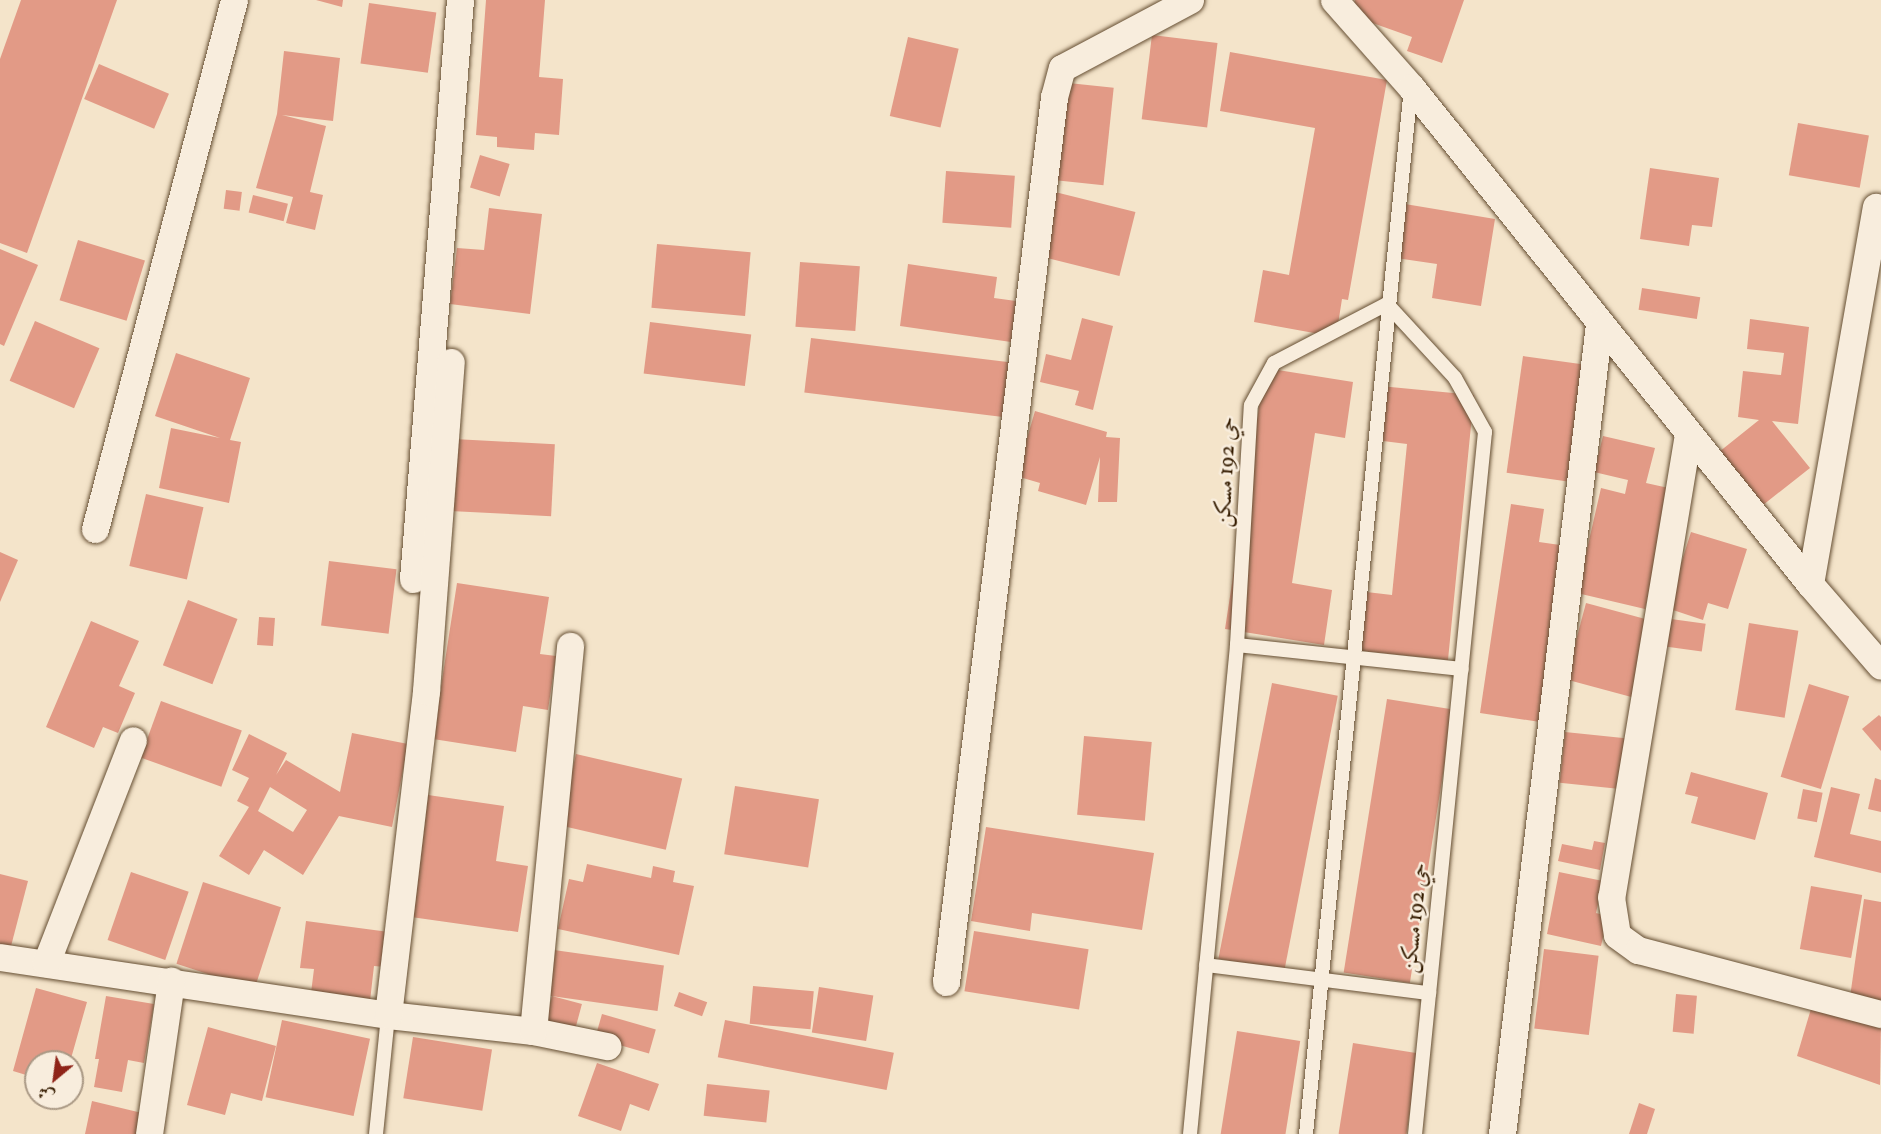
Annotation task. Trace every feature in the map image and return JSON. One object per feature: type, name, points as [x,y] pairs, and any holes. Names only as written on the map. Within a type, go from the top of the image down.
[{"type":"street","points":[[95,529],[234,0]]},
{"type":"street","points":[[413,579],[460,0]]},
{"type":"street","points":[[946,982],[1054,97],[1062,68],[1190,0]]},
{"type":"street","points":[[1334,0],[1411,87],[1688,434],[1810,584],[1881,666]]},
{"type":"street","points":[[1810,584],[1876,207]]},
{"type":"street","points":[[1502,1134],[1599,324]]},
{"type":"street","points":[[388,1015],[426,691],[451,362]]},
{"type":"street","points":[[1688,434],[1611,897],[1617,934],[1638,950],[1881,1014]]},
{"type":"street","points":[[533,1031],[570,646]]},
{"type":"street","points":[[46,963],[133,740]]},
{"type":"street","points":[[0,957],[388,1015],[533,1031],[607,1046]]},
{"type":"street","points":[[149,1134],[171,981]]},
{"type":"lane","points":[[1306,1134],[1387,304],[1411,87]]},
{"type":"lane","name":"حي 192 مسكن","points":[[1190,1134],[1237,645],[1251,405],[1274,363],[1387,304],[1455,378],[1485,432],[1415,1134]]},
{"type":"lane","points":[[1237,645],[1462,669]]},
{"type":"lane","name":"حي 192 مسكن","points":[[1206,965],[1429,993]]},
{"type":"lane","points":[[376,1134],[388,1015]]},
{"type":"building","points":[[21,0],[117,0],[27,253],[0,243],[0,59]]},
{"type":"building","points":[[316,0],[343,0],[342,7]]},
{"type":"building","points":[[486,0],[545,0],[539,77],[563,79],[559,135],[535,133],[534,150],[497,147],[497,137],[476,135]]},
{"type":"building","points":[[1355,0],[1464,0],[1442,63],[1407,51],[1412,37],[1350,15]]},
{"type":"building","points":[[369,3],[436,12],[428,73],[361,63]]},
{"type":"building","points":[[1152,35],[1218,43],[1207,127],[1142,119]]},
{"type":"building","points":[[908,37],[959,49],[940,128],[890,116]]},
{"type":"building","points":[[284,51],[340,58],[333,121],[282,115],[326,126],[310,192],[323,195],[315,230],[286,223],[293,197],[256,188],[277,114]]},
{"type":"building","points":[[1230,52],[1387,80],[1348,300],[1342,299],[1336,337],[1254,322],[1263,270],[1289,275],[1315,128],[1220,111]]},
{"type":"building","points":[[99,64],[169,94],[154,129],[84,99]]},
{"type":"building","points":[[1059,82],[1114,88],[1103,185],[1049,179]]},
{"type":"building","points":[[1798,123],[1869,136],[1860,188],[1789,175]]},
{"type":"building","points":[[480,155],[510,164],[500,197],[470,188]]},
{"type":"building","points":[[1650,168],[1719,178],[1712,227],[1692,225],[1689,246],[1640,239]]},
{"type":"building","points":[[946,171],[1015,176],[1011,228],[942,223]]},
{"type":"building","points":[[226,190],[242,192],[240,211],[224,209]]},
{"type":"building","points":[[1051,191],[1135,212],[1119,276],[1035,255]]},
{"type":"building","points":[[253,195],[288,204],[284,221],[249,212]]},
{"type":"building","points":[[1405,204],[1495,219],[1481,306],[1432,298],[1437,264],[1396,258]]},
{"type":"building","points":[[489,208],[542,214],[530,314],[450,304],[457,248],[484,250]]},
{"type":"building","points":[[78,240],[145,260],[127,321],[60,300]]},
{"type":"building","points":[[657,244],[751,252],[745,316],[651,308]]},
{"type":"building","points":[[0,249],[38,265],[4,346],[0,344]]},
{"type":"building","points":[[800,262],[860,266],[855,331],[795,327]]},
{"type":"building","points":[[908,264],[997,277],[994,298],[1016,301],[1011,342],[900,326]]},
{"type":"building","points":[[1642,288],[1700,297],[1697,319],[1639,310]]},
{"type":"building","points":[[1082,318],[1113,326],[1093,410],[1075,405],[1079,391],[1040,382],[1046,354],[1071,360]]},
{"type":"building","points":[[1750,319],[1809,327],[1798,424],[1772,421],[1810,468],[1763,505],[1719,452],[1759,420],[1738,417],[1743,371],[1781,375],[1784,353],[1747,349]]},
{"type":"building","points":[[35,321],[99,348],[74,408],[10,381]]},
{"type":"building","points":[[650,322],[751,334],[745,386],[644,374]]},
{"type":"building","points":[[811,338],[1010,362],[1003,417],[804,393]]},
{"type":"building","points":[[176,353],[250,378],[230,440],[241,442],[229,503],[159,488],[171,428],[220,438],[155,416]]},
{"type":"building","points":[[1523,356],[1589,365],[1573,482],[1507,473]]},
{"type":"building","points":[[1265,368],[1353,382],[1345,438],[1315,433],[1292,583],[1332,590],[1324,645],[1225,629]]},
{"type":"building","points":[[1380,386],[1474,395],[1448,660],[1352,650],[1358,591],[1392,595],[1407,444],[1375,440]]},
{"type":"building","points":[[1035,411],[1107,432],[1106,437],[1120,438],[1117,502],[1098,502],[1100,457],[1086,505],[1038,491],[1040,483],[1016,476]]},
{"type":"building","points":[[1603,436],[1655,448],[1646,483],[1673,489],[1645,609],[1577,593],[1601,488],[1625,494],[1628,480],[1594,472]]},
{"type":"building","points":[[454,439],[555,444],[551,516],[450,511]]},
{"type":"building","points":[[146,494],[203,507],[187,579],[129,566]]},
{"type":"building","points":[[1511,504],[1544,509],[1539,542],[1567,546],[1540,722],[1480,713]]},
{"type":"building","points":[[1691,532],[1747,549],[1728,609],[1708,603],[1703,620],[1667,608]]},
{"type":"building","points":[[0,552],[18,560],[0,602]]},
{"type":"building","points":[[329,561],[396,569],[389,634],[321,626]]},
{"type":"building","points":[[457,583],[549,597],[540,654],[556,656],[548,710],[523,706],[516,752],[433,739]]},
{"type":"building","points":[[188,600],[237,619],[212,684],[163,665]]},
{"type":"building","points":[[1586,603],[1655,621],[1634,698],[1566,679]]},
{"type":"building","points":[[259,617],[275,618],[273,646],[257,645]]},
{"type":"building","points":[[1671,619],[1706,624],[1702,652],[1667,647]]},
{"type":"building","points":[[91,621],[139,641],[119,686],[135,693],[118,733],[103,727],[94,748],[46,727]]},
{"type":"building","points":[[1749,623],[1798,631],[1785,718],[1735,710]]},
{"type":"building","points":[[1272,683],[1338,696],[1284,972],[1218,959]]},
{"type":"building","points":[[1809,684],[1849,696],[1821,789],[1781,777]]},
{"type":"building","points":[[1387,699],[1453,709],[1410,983],[1344,973]]},
{"type":"building","points":[[161,701],[242,730],[221,787],[140,757]]},
{"type":"building","points":[[1879,715],[1881,717],[1881,751],[1862,729]]},
{"type":"building","points":[[1565,732],[1633,739],[1627,790],[1560,783]]},
{"type":"building","points":[[352,733],[408,744],[392,827],[339,816],[303,875],[264,850],[249,875],[219,856],[249,807],[237,801],[249,778],[232,770],[249,734],[287,753],[276,775],[286,760],[340,792]],"holes":[[[270,787],[307,810],[293,832],[258,811]]]},
{"type":"building","points":[[1084,736],[1152,742],[1145,821],[1077,815]]},
{"type":"building","points":[[576,754],[682,779],[666,850],[560,825]]},
{"type":"building","points":[[1691,772],[1768,793],[1755,840],[1691,823],[1698,797],[1685,794]]},
{"type":"building","points":[[1875,778],[1881,780],[1881,812],[1868,809]]},
{"type":"building","points":[[735,786],[819,799],[808,867],[724,854]]},
{"type":"building","points":[[1831,787],[1860,794],[1850,834],[1881,841],[1881,873],[1814,857]]},
{"type":"building","points":[[1803,789],[1823,793],[1817,822],[1797,818]]},
{"type":"building","points":[[428,795],[504,806],[496,861],[528,866],[518,932],[411,917]]},
{"type":"building","points":[[986,827],[1154,853],[1142,930],[1032,913],[1030,931],[971,921]]},
{"type":"building","points":[[1594,841],[1605,843],[1600,870],[1558,861],[1562,844],[1592,850]]},
{"type":"building","points":[[587,864],[651,878],[653,866],[675,871],[673,882],[694,886],[679,955],[558,929],[569,879],[583,882]]},
{"type":"building","points":[[131,872],[189,892],[165,960],[108,940]]},
{"type":"building","points":[[1559,872],[1603,881],[1596,913],[1608,916],[1601,946],[1547,934]]},
{"type":"building","points":[[0,874],[28,881],[10,950],[0,947]]},
{"type":"building","points":[[203,882],[281,907],[254,989],[176,964]]},
{"type":"building","points":[[1811,886],[1862,895],[1851,958],[1800,949]]},
{"type":"building","points":[[1864,899],[1881,902],[1881,1002],[1850,997]]},
{"type":"building","points":[[306,921],[389,932],[385,967],[374,966],[370,1001],[311,993],[314,969],[300,968]]},
{"type":"building","points":[[974,931],[1089,949],[1079,1009],[964,991]]},
{"type":"building","points":[[1544,949],[1599,956],[1589,1035],[1534,1028]]},
{"type":"building","points":[[554,950],[664,965],[658,1011],[548,996]]},
{"type":"building","points":[[753,986],[814,991],[810,1029],[750,1024]]},
{"type":"building","points":[[819,987],[873,996],[866,1041],[812,1032]]},
{"type":"building","points":[[36,988],[87,1002],[73,1050],[24,1050],[24,1074],[13,1071]]},
{"type":"building","points":[[679,992],[707,1002],[702,1016],[674,1006]]},
{"type":"building","points":[[1676,994],[1697,996],[1694,1034],[1673,1032]]},
{"type":"building","points":[[106,996],[154,1004],[144,1063],[128,1060],[122,1092],[94,1087],[99,1059],[95,1059]]},
{"type":"building","points":[[552,996],[582,1004],[573,1037],[543,1029]]},
{"type":"building","points":[[1813,1002],[1881,1023],[1880,1085],[1797,1056]]},
{"type":"building","points":[[602,1014],[656,1029],[649,1053],[595,1038]]},
{"type":"building","points":[[282,1020],[370,1039],[354,1116],[266,1097]]},
{"type":"building","points":[[725,1020],[894,1053],[887,1090],[718,1057]]},
{"type":"building","points":[[208,1027],[276,1046],[262,1101],[231,1093],[225,1115],[187,1105]]},
{"type":"building","points":[[1237,1031],[1300,1041],[1285,1134],[1221,1134]]},
{"type":"building","points":[[413,1037],[492,1050],[482,1111],[403,1098]]},
{"type":"building","points":[[1353,1043],[1419,1053],[1406,1134],[1339,1134]]},
{"type":"building","points":[[597,1063],[659,1084],[649,1111],[630,1104],[621,1131],[578,1116]]},
{"type":"building","points":[[707,1084],[770,1091],[766,1122],[704,1116]]},
{"type":"building","points":[[92,1101],[142,1113],[138,1134],[85,1134]]},
{"type":"building","points":[[1639,1103],[1655,1109],[1647,1134],[1629,1134]]}]
